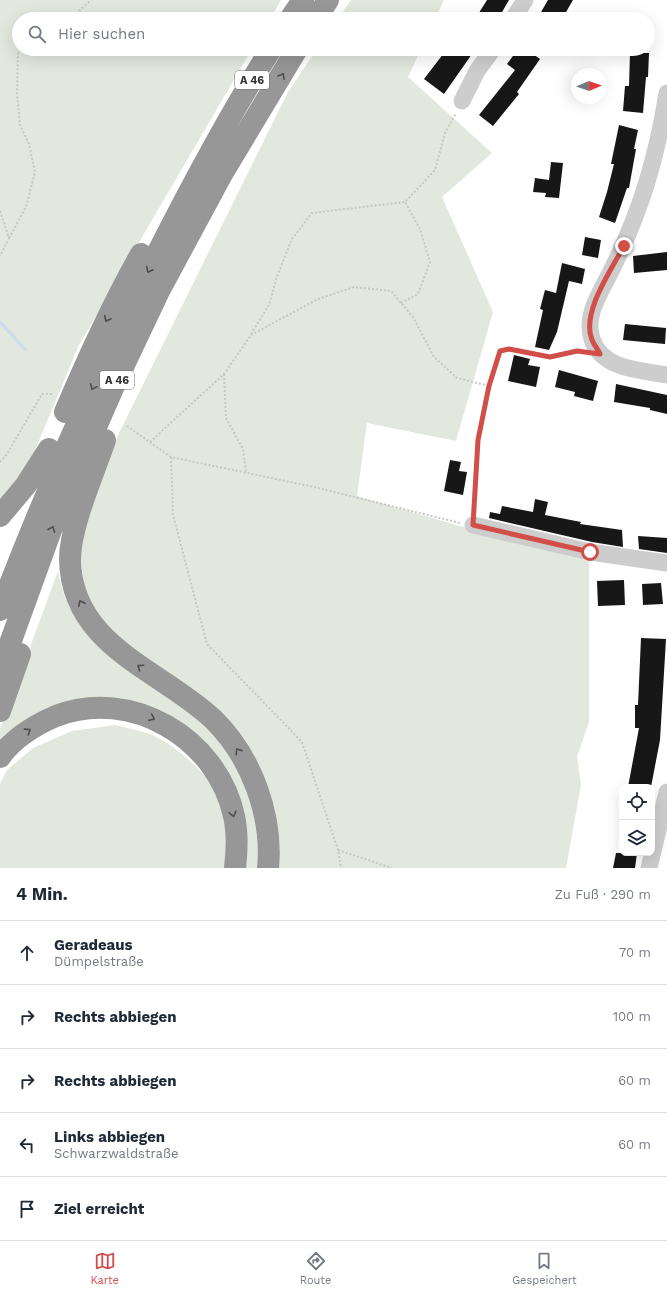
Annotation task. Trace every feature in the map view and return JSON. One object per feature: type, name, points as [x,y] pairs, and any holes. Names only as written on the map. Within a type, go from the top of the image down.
[{"type":"highway","points":[[295,12],[303,0]]},
{"type":"highway","points":[[320,12],[328,0]]},
{"type":"highway","name":"A 46","points":[[0,610],[62,454],[118,331],[180,209],[232,112],[267,56]]},
{"type":"highway","name":"A 46","points":[[0,671],[51,530],[116,381],[159,291],[222,174],[266,104],[293,56]]},
{"type":"highway","points":[[0,711],[59,549],[105,440],[168,297],[266,104]]},
{"type":"highway","points":[[0,572],[49,449],[84,368],[124,284],[193,164],[232,112]]},
{"type":"highway","points":[[105,440],[72,540],[70,559],[77,595],[85,611],[102,635],[124,656],[188,699],[213,719],[229,737],[244,758],[263,810],[268,835],[268,868]]},
{"type":"highway","points":[[0,516],[26,485],[49,449]]},
{"type":"highway","points":[[0,757],[23,734],[43,721],[71,711],[97,708],[118,709],[148,716],[172,728],[193,745],[209,762],[222,784],[234,816],[237,841],[235,868]]},
{"type":"street","points":[[517,12],[525,0]]},
{"type":"street","points":[[462,101],[477,70],[488,56]]},
{"type":"street","points":[[667,93],[658,142],[643,198],[624,246],[594,304],[590,317],[592,340],[600,354],[608,361],[621,366],[667,375]]},
{"type":"street","points":[[473,525],[590,552],[667,563]]},
{"type":"street","points":[[649,868],[667,792]]},
{"type":"path","points":[[78,12],[91,0]]},
{"type":"path","points":[[0,256],[26,207],[35,172],[29,144],[20,125],[17,94],[18,56]]},
{"type":"path","points":[[150,442],[224,374],[269,305],[277,276],[292,239],[312,213],[405,202],[435,170],[445,134],[462,101]]},
{"type":"path","points":[[401,303],[418,294],[430,262],[420,229],[405,202]]},
{"type":"path","points":[[0,211],[9,238]]},
{"type":"path","points":[[251,334],[318,300],[354,287],[391,291],[413,317],[434,357],[457,378],[489,386]]},
{"type":"path","points":[[127,426],[171,457],[246,472],[473,525],[478,440],[497,354],[504,349],[550,357],[577,351],[600,354]]},
{"type":"path","points":[[224,374],[226,418],[243,449],[246,472]]},
{"type":"path","points":[[0,462],[7,454],[42,394],[52,394]]},
{"type":"path","points":[[171,457],[172,515],[207,644],[302,742],[338,850],[341,868]]},
{"type":"path","points":[[338,850],[392,868]]},
{"type":"shaded area","points":[[0,0],[281,0],[274,12],[12,12],[12,56],[248,56],[79,345],[28,467],[0,502]]},
{"type":"shaded area","points":[[351,0],[444,0],[438,12],[343,12]]},
{"type":"shaded area","points":[[312,56],[418,56],[408,77],[492,153],[442,197],[493,312],[456,441],[367,423],[357,496],[470,529],[589,558],[589,722],[577,757],[581,785],[566,868],[274,868],[261,776],[120,643],[94,612],[84,586],[80,548],[88,511],[118,435],[288,92]]},
{"type":"shaded area","points":[[58,571],[66,600],[79,624],[96,644],[116,661],[183,707],[204,724],[230,755],[242,779],[251,804],[257,836],[257,868],[241,868],[234,791],[137,706],[21,723],[0,740],[0,729]]},
{"type":"shaded area","points":[[115,725],[150,734],[170,745],[192,763],[211,784],[221,804],[224,820],[226,844],[225,868],[0,868],[0,784],[7,770],[33,748],[72,731]]},
{"type":"building","points":[[487,0],[509,0],[502,12],[479,12]]},
{"type":"building","points":[[548,0],[573,0],[566,12],[541,12]]},
{"type":"building","points":[[442,56],[471,56],[444,94],[424,79]]},
{"type":"building","points":[[513,56],[536,56],[540,59],[517,92],[519,94],[493,126],[479,115],[515,70],[507,64]]},
{"type":"building","points":[[630,56],[649,56],[648,77],[646,77],[643,113],[623,111],[625,86],[629,86]]},
{"type":"building","points":[[619,125],[638,130],[629,188],[627,188],[615,223],[599,217],[614,164],[611,164]]},
{"type":"building","points":[[551,162],[563,163],[559,198],[545,197],[546,193],[533,192],[535,178],[549,180]]},
{"type":"building","points":[[585,237],[601,240],[598,258],[582,255]]},
{"type":"building","points":[[667,252],[667,270],[634,273],[633,256]]},
{"type":"building","points":[[562,263],[585,269],[582,284],[569,281],[557,332],[549,350],[535,347],[543,310],[540,309],[545,290],[556,293]]},
{"type":"building","points":[[625,324],[666,328],[665,344],[623,340]]},
{"type":"building","points":[[514,355],[530,359],[528,365],[540,367],[536,387],[508,381]]},
{"type":"building","points":[[559,370],[598,381],[593,401],[574,396],[575,392],[555,387]]},
{"type":"building","points":[[616,384],[667,395],[667,414],[650,410],[650,408],[614,402]]},
{"type":"building","points":[[450,460],[461,462],[459,471],[467,472],[463,495],[444,491]]},
{"type":"building","points":[[535,499],[548,502],[545,515],[581,522],[580,524],[622,530],[623,547],[592,542],[489,518],[490,512],[500,514],[502,506],[533,512]]},
{"type":"building","points":[[638,536],[667,538],[667,553],[639,549]]},
{"type":"building","points":[[624,580],[625,605],[598,606],[597,581]]},
{"type":"building","points":[[661,583],[663,604],[643,605],[642,584]]},
{"type":"building","points":[[641,638],[666,639],[660,740],[652,784],[629,784],[639,728],[635,728],[635,705],[638,705]]},
{"type":"building","points":[[616,853],[619,853],[619,856],[637,856],[635,868],[613,868]]},
{"type":"waterway","points":[[0,322],[25,349]]},
{"type":"route","points":[[590,552],[473,525],[478,440],[489,386],[497,354],[500,351],[509,349],[550,357],[577,351],[600,354],[592,340],[590,317],[594,304],[624,246]]}]
